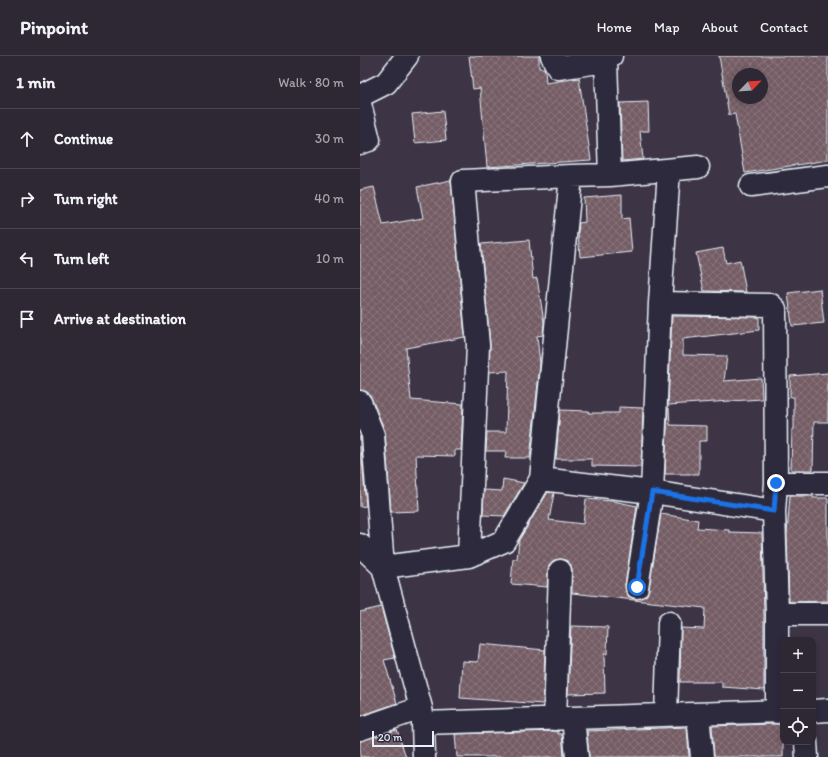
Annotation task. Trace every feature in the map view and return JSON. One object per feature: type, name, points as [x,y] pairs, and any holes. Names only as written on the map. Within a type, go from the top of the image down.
[{"type":"street","points":[[360,96],[386,82],[407,56]]},
{"type":"street","points":[[552,56],[558,68],[609,58],[610,175]]},
{"type":"street","points":[[360,104],[369,140],[360,143]]},
{"type":"street","points":[[469,556],[478,345],[463,181],[610,175],[698,168]]},
{"type":"street","points":[[637,587],[652,492],[660,303],[669,170]]},
{"type":"street","points":[[383,567],[469,556],[504,542],[541,479],[571,176]]},
{"type":"street","points":[[751,186],[828,176]]},
{"type":"street","points":[[360,729],[422,716],[564,719],[780,712],[774,511],[776,483],[775,309],[771,305],[660,303]]},
{"type":"street","points":[[360,402],[373,435],[383,567],[422,716],[424,757]]},
{"type":"street","points":[[541,479],[652,492],[774,511]]},
{"type":"street","points":[[776,483],[828,483]]},
{"type":"street","points":[[360,545],[383,567]]},
{"type":"street","points":[[560,570],[564,719],[577,757]]},
{"type":"street","points":[[777,614],[828,614]]},
{"type":"street","points":[[666,715],[669,623]]},
{"type":"street","points":[[816,711],[828,710]]},
{"type":"street","points":[[698,714],[702,757]]},
{"type":"street","points":[[806,745],[807,757]]},
{"type":"building","points":[[469,56],[539,56],[539,68],[544,68],[546,83],[579,78],[591,160],[487,167],[480,88],[473,89]]},
{"type":"building","points":[[719,56],[828,56],[828,160],[745,173],[735,114],[729,115]]},
{"type":"building","points":[[648,102],[649,131],[640,131],[643,159],[622,161],[620,103]]},
{"type":"building","points":[[443,111],[446,140],[415,143],[412,114]]},
{"type":"building","points":[[451,180],[465,337],[406,348],[411,400],[463,404],[461,450],[455,450],[455,456],[416,455],[419,511],[391,512],[385,431],[371,397],[367,392],[360,390],[360,190],[374,187],[383,225],[423,218],[417,187]]},
{"type":"building","points":[[622,195],[622,219],[629,218],[632,252],[580,257],[578,233],[579,223],[585,222],[584,198]]},
{"type":"building","points":[[529,240],[533,279],[537,278],[544,322],[543,335],[537,336],[540,364],[530,458],[505,458],[506,451],[486,451],[487,432],[506,432],[508,371],[489,372],[490,344],[481,244]]},
{"type":"building","points":[[723,248],[726,263],[740,260],[746,292],[704,291],[696,253]]},
{"type":"building","points":[[820,289],[824,323],[792,326],[788,293]]},
{"type":"building","points":[[672,316],[759,317],[759,330],[683,339],[683,355],[727,356],[724,381],[761,378],[762,399],[668,405]]},
{"type":"building","points":[[828,373],[828,422],[814,422],[813,470],[791,470],[792,429],[794,429],[794,397],[790,397],[790,376]]},
{"type":"building","points":[[619,407],[643,408],[641,467],[592,466],[592,459],[556,459],[560,410],[589,411],[588,413],[619,413]]},
{"type":"building","points":[[668,408],[670,425],[707,426],[707,441],[699,441],[699,474],[665,474]]},
{"type":"building","points":[[360,436],[366,506],[360,507]]},
{"type":"building","points":[[503,479],[524,483],[504,516],[483,515],[484,490],[502,491]]},
{"type":"building","points":[[548,492],[554,493],[549,520],[583,524],[586,499],[613,501],[637,506],[625,585],[626,592],[629,597],[635,599],[642,598],[647,595],[649,589],[661,514],[698,520],[697,528],[729,530],[729,532],[762,533],[764,690],[722,687],[722,682],[680,682],[681,628],[704,629],[705,608],[572,593],[571,565],[567,561],[561,559],[554,560],[549,565],[547,587],[511,584],[513,559],[517,559],[519,540]]},
{"type":"building","points":[[790,496],[813,496],[813,498],[828,498],[828,601],[789,602],[787,534]]},
{"type":"building","points":[[381,607],[395,658],[384,660],[397,703],[360,716],[360,612]]},
{"type":"building","points":[[571,626],[608,627],[607,654],[604,654],[605,693],[568,694]]},
{"type":"building","points":[[480,644],[545,650],[543,704],[460,698],[462,661],[478,662]]},
{"type":"building","points":[[780,724],[780,745],[783,745],[783,757],[714,757],[712,726]]},
{"type":"building","points":[[687,727],[689,757],[589,757],[587,731]]},
{"type":"building","points":[[397,730],[406,757],[360,757],[360,741]]},
{"type":"building","points":[[558,731],[558,734],[562,734],[564,757],[457,757],[455,734]]},
{"type":"route","points":[[637,587],[652,492],[774,511],[776,483]]}]
